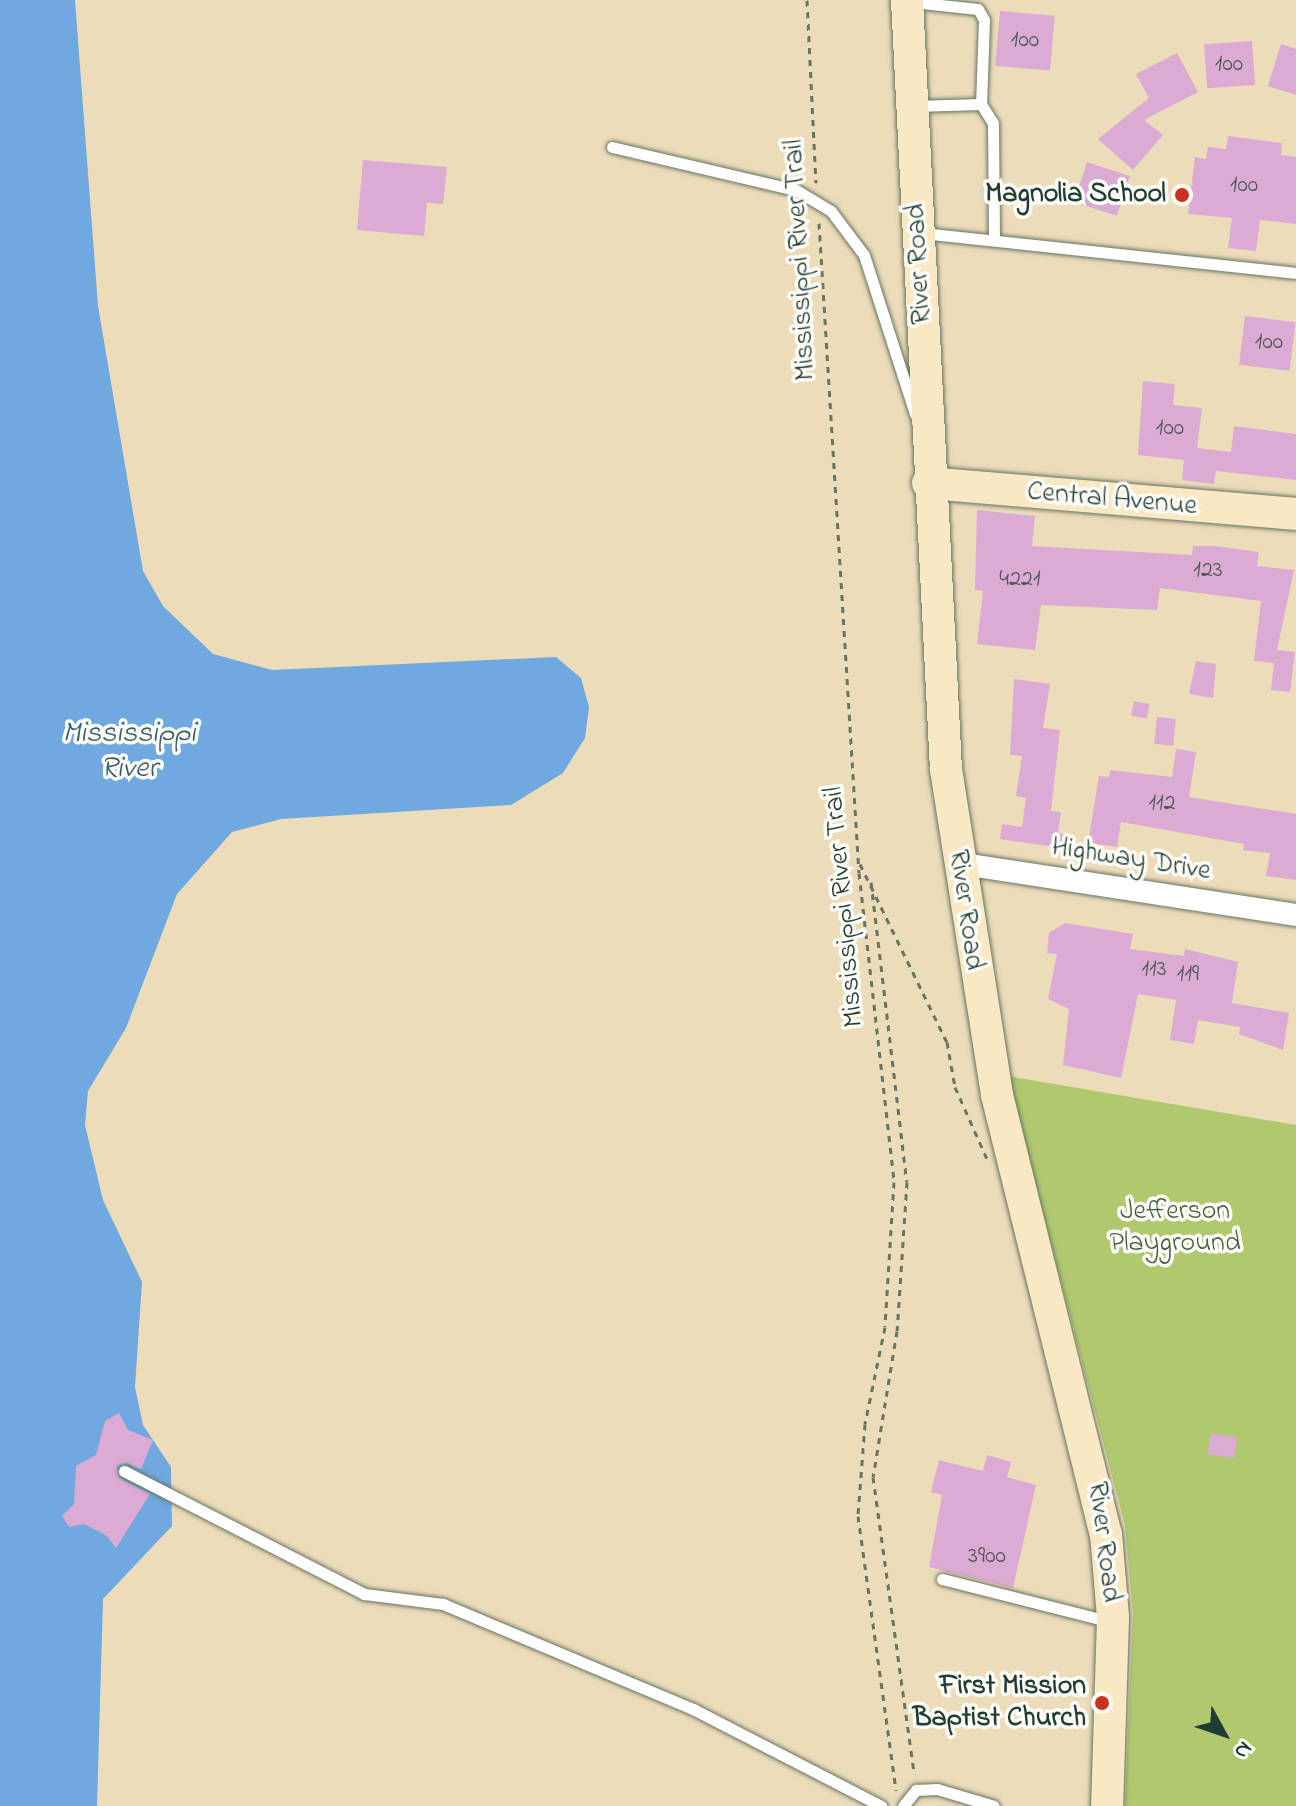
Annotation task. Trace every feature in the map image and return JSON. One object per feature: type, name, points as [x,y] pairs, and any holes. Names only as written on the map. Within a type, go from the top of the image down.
[{"type":"main road","name":"River Road","points":[[907,0],[928,468],[957,863],[977,991],[1020,1183],[1089,1449],[1113,1622],[1107,1806]]},
{"type":"main road","name":"Central Avenue","points":[[928,468],[1296,514]]},
{"type":"street","name":"Highway Drive","points":[[957,863],[1296,915]]},
{"type":"lane","points":[[907,0],[978,9],[984,20],[981,104],[993,123],[994,238]]},
{"type":"lane","points":[[912,106],[981,104]]},
{"type":"lane","points":[[612,147],[796,190],[818,202],[864,255],[928,468]]},
{"type":"lane","points":[[918,233],[994,238],[1296,273]]},
{"type":"lane","points":[[124,1471],[364,1594],[443,1604],[693,1709],[881,1806]]},
{"type":"lane","points":[[942,1579],[1113,1622]]},
{"type":"lane","points":[[900,1806],[916,1790],[972,1796],[994,1806]]},
{"type":"path","name":"Mississippi River Trail","points":[[807,0],[858,861],[894,1182],[885,1327],[865,1424],[858,1516],[900,1806]]},
{"type":"path","points":[[858,861],[947,1042],[955,1087],[984,1157],[1020,1183]]},
{"type":"path","points":[[871,882],[907,1182],[897,1331],[873,1477],[916,1790]]},
{"type":"green space","name":"Jefferson Playground","points":[[1007,1076],[1296,1125],[1296,1806],[1125,1806],[1133,1614],[1125,1525]]},
{"type":"water","name":"Mississippi River","points":[[0,0],[75,0],[98,306],[143,571],[163,606],[213,654],[272,670],[556,657],[581,678],[589,707],[585,738],[563,773],[511,805],[281,819],[232,832],[177,894],[126,1028],[88,1091],[85,1125],[103,1200],[142,1282],[135,1387],[143,1425],[171,1467],[172,1526],[103,1599],[97,1806],[0,1806]]},
{"type":"building","points":[[1000,11],[1055,16],[1050,71],[995,66]]},
{"type":"building","points":[[1252,41],[1255,85],[1207,88],[1204,44]]},
{"type":"building","points":[[1281,44],[1296,49],[1296,95],[1268,86]]},
{"type":"building","points":[[1177,53],[1198,92],[1144,120],[1163,135],[1133,170],[1098,139],[1149,98],[1136,74]]},
{"type":"building","points":[[1228,136],[1282,143],[1281,155],[1296,157],[1296,224],[1260,220],[1256,251],[1228,248],[1232,218],[1188,214],[1195,157],[1206,159],[1208,147],[1226,149]]},
{"type":"building","points":[[363,160],[447,167],[443,204],[427,203],[424,236],[357,230]]},
{"type":"building","points":[[1087,162],[1130,176],[1117,216],[1074,202]]},
{"type":"building","points":[[1245,316],[1296,322],[1290,371],[1239,365]]},
{"type":"building","points":[[1143,381],[1175,384],[1173,405],[1202,408],[1197,448],[1231,452],[1234,426],[1296,434],[1296,480],[1216,471],[1214,484],[1182,480],[1184,460],[1138,455]]},
{"type":"building","points":[[977,510],[1035,516],[1032,546],[1192,555],[1193,546],[1215,546],[1259,552],[1257,566],[1294,570],[1277,650],[1295,652],[1290,692],[1271,690],[1274,663],[1254,661],[1261,601],[1160,588],[1157,610],[1041,605],[1035,650],[977,644],[983,591],[975,590]]},
{"type":"building","points":[[1196,661],[1216,664],[1213,698],[1189,694]]},
{"type":"building","points":[[1014,679],[1050,684],[1043,728],[1060,730],[1051,811],[1061,812],[1058,833],[1070,835],[1068,849],[1000,839],[1002,824],[1022,827],[1026,798],[1016,796],[1022,756],[1010,755]]},
{"type":"building","points":[[1134,701],[1150,704],[1147,719],[1131,716]]},
{"type":"building","points":[[1157,717],[1176,719],[1173,746],[1154,744]]},
{"type":"building","points":[[1176,749],[1196,752],[1189,797],[1296,814],[1296,880],[1266,876],[1270,853],[1243,850],[1244,844],[1121,822],[1117,847],[1088,843],[1099,776],[1109,777],[1110,770],[1172,777]]},
{"type":"building","points":[[1065,923],[1133,934],[1130,949],[1184,956],[1185,949],[1238,962],[1232,1003],[1289,1013],[1283,1050],[1239,1034],[1240,1027],[1198,1020],[1194,1044],[1170,1040],[1176,1000],[1138,994],[1121,1078],[1063,1065],[1069,1009],[1048,999],[1057,954],[1047,953],[1049,933]]},
{"type":"building","points":[[119,1413],[128,1430],[153,1440],[141,1469],[159,1477],[127,1463],[117,1466],[119,1478],[150,1494],[116,1548],[107,1536],[84,1524],[69,1527],[62,1516],[74,1504],[76,1466],[96,1455],[105,1421]]},
{"type":"building","points":[[1211,1433],[1238,1438],[1234,1458],[1207,1454]]},
{"type":"building","points":[[987,1455],[1011,1462],[1007,1477],[1036,1485],[1013,1588],[929,1567],[942,1495],[931,1492],[939,1460],[983,1471]]},
{"type":"place","name":"Magnolia School","points":[[1182,195]]},
{"type":"place","name":"First Mission Baptist Church","points":[[1102,1703]]}]
